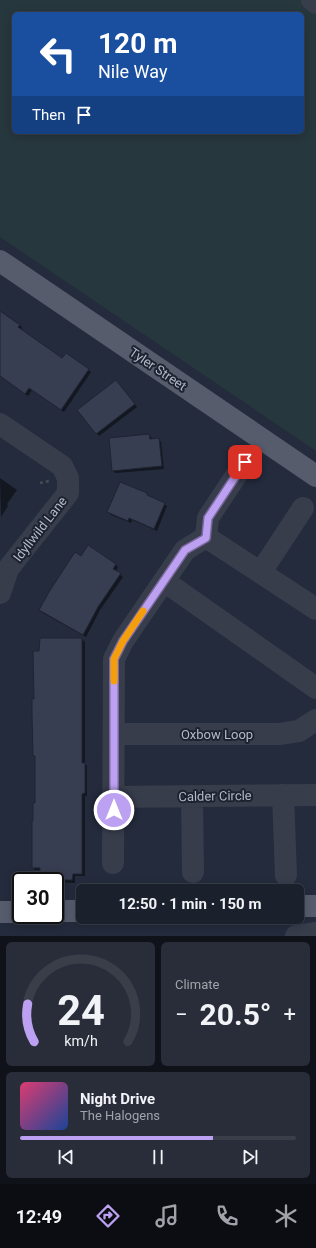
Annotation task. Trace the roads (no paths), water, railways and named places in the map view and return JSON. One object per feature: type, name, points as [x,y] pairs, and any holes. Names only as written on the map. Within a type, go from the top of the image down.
[{"type":"main road","name":"Tyler Street","points":[[0,261],[316,476]]},
{"type":"main road","points":[[304,906],[316,906]]},
{"type":"main road","points":[[64,911],[76,911]]},
{"type":"main road","points":[[0,912],[12,912]]},
{"type":"street","points":[[312,0],[316,3]]},
{"type":"street","name":"Idyllwild Lane","points":[[0,424],[62,466],[68,478],[68,493],[8,569],[0,593]]},
{"type":"street","points":[[206,538],[208,518],[245,462]]},
{"type":"street","points":[[261,572],[303,508]]},
{"type":"street","points":[[206,538],[316,608]]},
{"type":"street","points":[[113,863],[114,659],[123,641],[185,550],[206,538]]},
{"type":"street","points":[[164,581],[316,688]]},
{"type":"street","name":"Oxbow Loop","points":[[114,734],[279,734],[299,731],[316,720]]},
{"type":"street","points":[[283,795],[286,875]]},
{"type":"street","name":"Calder Circle","points":[[114,797],[316,795]]},
{"type":"street","points":[[192,796],[193,872]]},
{"type":"street","points":[[296,936],[316,932]]}]
